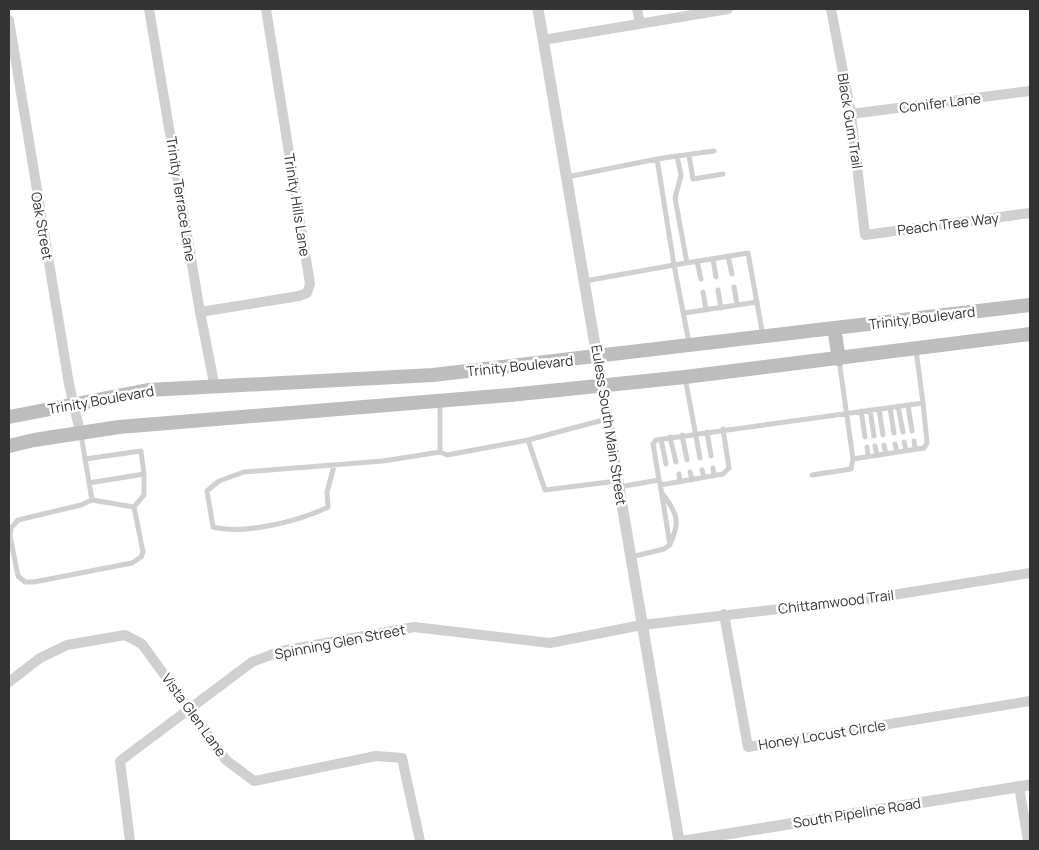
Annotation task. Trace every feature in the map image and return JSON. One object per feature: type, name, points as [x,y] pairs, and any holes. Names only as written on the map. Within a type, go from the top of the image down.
[{"type":"main road","name":"Trinity Boulevard","points":[[9,417],[148,390],[215,388],[432,375],[1030,305]]},
{"type":"main road","points":[[834,328],[839,359]]},
{"type":"main road","name":"Trinity Boulevard","points":[[9,446],[80,432],[440,401],[685,377],[1030,334]]},
{"type":"street","name":"Trinity Terrace Lane","points":[[149,9],[200,312],[215,388]]},
{"type":"street","name":"Trinity Hills Lane","points":[[200,312],[299,296],[307,293],[310,284],[266,9]]},
{"type":"street","name":"Euless South Main Street","points":[[538,9],[679,841]]},
{"type":"street","points":[[637,9],[640,23]]},
{"type":"street","points":[[543,40],[728,9]]},
{"type":"street","name":"Black Gum Trail","points":[[831,9],[851,114],[865,234]]},
{"type":"street","name":"Oak Street","points":[[9,20],[72,404],[80,432]]},
{"type":"street","name":"Conifer Lane","points":[[851,114],[1030,91]]},
{"type":"street","name":"Peach Tree Way","points":[[865,234],[1030,213]]},
{"type":"street","name":"Chittamwood Trail","points":[[642,625],[724,614],[792,609],[1030,573]]},
{"type":"street","name":"Honey Locust Circle","points":[[724,614],[748,747],[1030,701]]},
{"type":"street","name":"Spinning Glen Street","points":[[130,841],[120,761],[252,662],[281,651],[414,627],[550,643],[642,625]]},
{"type":"street","name":"Vista Glen Lane","points":[[9,682],[40,658],[67,644],[125,635],[142,644],[226,760],[254,781],[376,756],[402,758],[420,841]]},
{"type":"street","points":[[1025,786],[1028,841]]},
{"type":"street","name":"South Pipeline Road","points":[[684,841],[1025,786]]},
{"type":"lane","points":[[567,177],[657,159],[714,151]]},
{"type":"lane","points":[[689,155],[693,179],[723,174]]},
{"type":"lane","points":[[677,156],[681,175],[676,198],[687,263]]},
{"type":"lane","points":[[657,159],[689,346]]},
{"type":"lane","points":[[585,281],[748,253],[763,337]]},
{"type":"lane","points":[[728,256],[732,274]]},
{"type":"lane","points":[[712,259],[716,277]]},
{"type":"lane","points":[[698,261],[701,279]]},
{"type":"lane","points":[[734,287],[737,305]]},
{"type":"lane","points":[[718,290],[721,308]]},
{"type":"lane","points":[[703,292],[706,310]]},
{"type":"lane","points":[[684,313],[757,302]]},
{"type":"lane","points":[[853,458],[924,448],[927,443],[916,349]]},
{"type":"lane","points":[[812,475],[851,469],[853,458],[839,359]]},
{"type":"lane","points":[[685,377],[694,434],[700,458]]},
{"type":"lane","points":[[440,401],[440,452]]},
{"type":"lane","points":[[670,544],[653,444],[656,440],[723,429],[923,403]]},
{"type":"lane","points":[[908,405],[912,431]]},
{"type":"lane","points":[[898,406],[902,432]]},
{"type":"lane","points":[[890,408],[894,433]]},
{"type":"lane","points":[[879,409],[883,435]]},
{"type":"lane","points":[[870,410],[874,436]]},
{"type":"lane","points":[[861,411],[865,437]]},
{"type":"lane","points":[[334,466],[328,492],[328,508],[271,525],[223,529],[213,526],[207,491],[219,481],[244,472],[334,466],[440,452],[447,455],[528,440],[608,419]]},
{"type":"lane","points":[[528,440],[545,490],[618,484],[671,484],[723,474],[729,468],[723,429]]},
{"type":"lane","points":[[80,432],[92,500]]},
{"type":"lane","points":[[706,432],[711,456]]},
{"type":"lane","points":[[682,435],[687,460]]},
{"type":"lane","points":[[670,438],[676,462]]},
{"type":"lane","points":[[661,439],[666,464]]},
{"type":"lane","points":[[914,441],[915,449]]},
{"type":"lane","points":[[904,442],[906,450]]},
{"type":"lane","points":[[895,444],[897,452]]},
{"type":"lane","points":[[884,445],[886,454]]},
{"type":"lane","points":[[875,446],[877,455]]},
{"type":"lane","points":[[867,447],[868,456]]},
{"type":"lane","points":[[85,459],[140,450],[144,474],[144,495],[134,507],[142,552],[141,557],[132,563],[34,582],[25,582],[18,576],[10,536],[11,528],[18,520],[92,500],[134,507]]},
{"type":"lane","points":[[713,468],[714,476]]},
{"type":"lane","points":[[702,470],[704,478]]},
{"type":"lane","points":[[690,472],[692,480]]},
{"type":"lane","points":[[89,483],[144,474]]},
{"type":"lane","points":[[679,474],[680,482]]},
{"type":"lane","points":[[669,476],[671,484]]},
{"type":"lane","points":[[630,557],[664,549],[670,544],[676,531],[677,522],[673,507],[662,493]]}]
